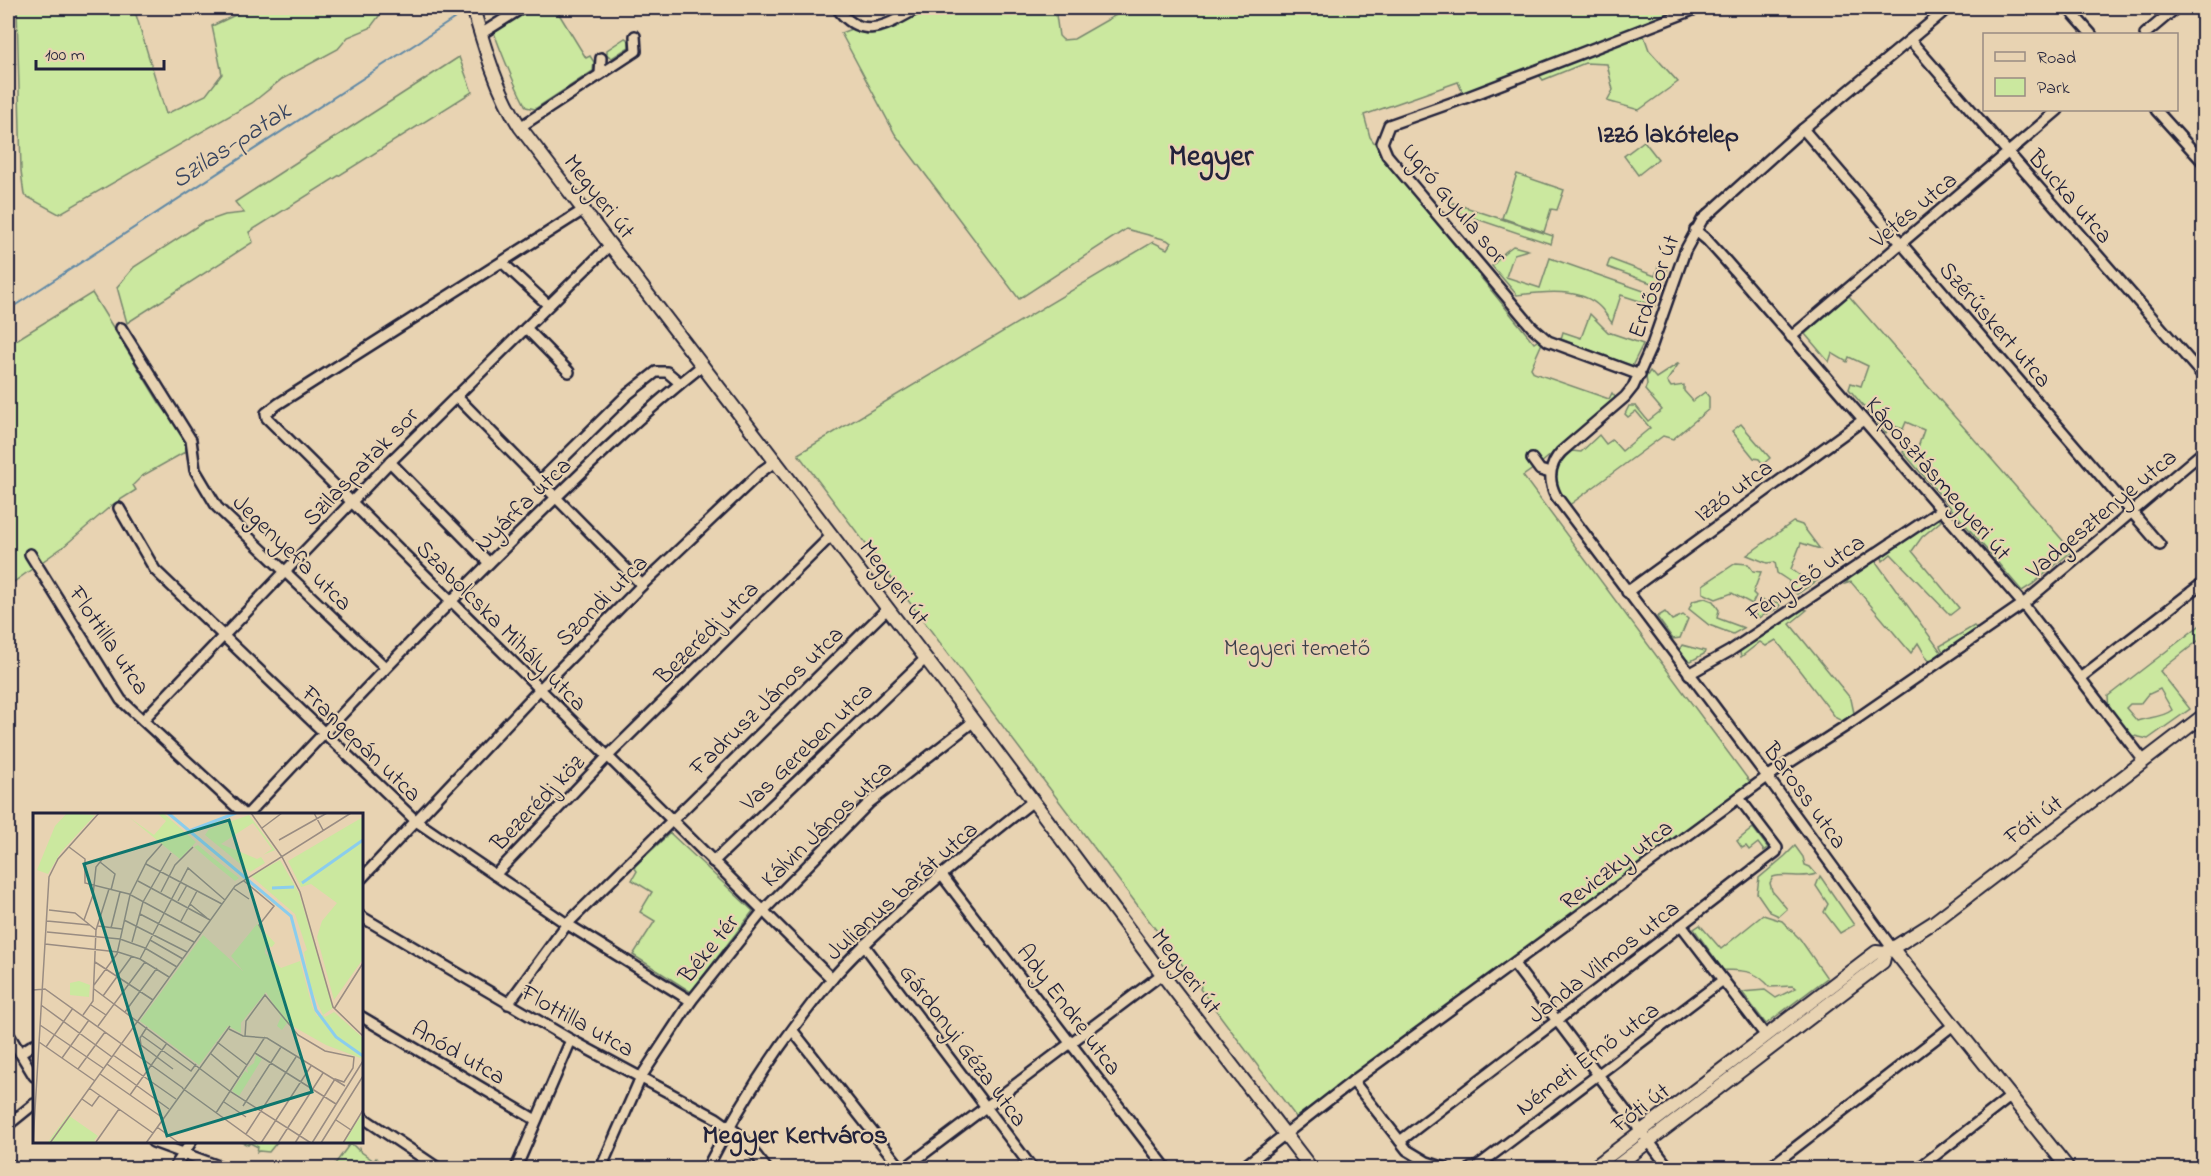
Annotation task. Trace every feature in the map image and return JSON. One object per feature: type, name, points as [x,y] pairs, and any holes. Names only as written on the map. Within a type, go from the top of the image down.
[{"type":"main road","name":"Megyeri út","points":[[474,8],[499,88],[507,107],[520,127],[585,209],[1311,1168]]},
{"type":"main road","name":"Fóti út","points":[[1614,1168],[1645,1138],[1766,1036],[1876,952],[1889,951],[1934,922],[2204,715]]},
{"type":"main road","name":"Fóti út","points":[[1593,1168],[1645,1138],[1883,962],[1889,951]]},
{"type":"main road","name":"Baross utca","points":[[1889,951],[2010,1097],[2064,1167]]},
{"type":"street","points":[[480,29],[522,8]]},
{"type":"street","points":[[837,8],[852,23],[870,28],[885,25],[918,8]]},
{"type":"street","name":"Ugró Gyula sor","points":[[1640,375],[1548,341],[1532,327],[1388,155],[1382,144],[1384,132],[1389,125],[1400,120],[1465,98],[1698,8]]},
{"type":"street","name":"Erdősor út","points":[[1550,473],[1561,452],[1625,397],[1640,375],[1684,251],[1695,230],[1711,211],[1803,129],[1948,8]]},
{"type":"street","points":[[2068,8],[2090,33]]},
{"type":"street","points":[[2146,33],[2176,8]]},
{"type":"street","points":[[520,127],[636,51],[635,36]]},
{"type":"street","name":"Bucka utca","points":[[1910,40],[2204,377]]},
{"type":"street","points":[[600,74],[601,58]]},
{"type":"street","name":"Vetés utca","points":[[1791,337],[2057,111]]},
{"type":"street","points":[[2157,111],[2204,163]]},
{"type":"street","name":"Szérűskert utca","points":[[1803,129],[2160,545]]},
{"type":"street","points":[[548,305],[503,263],[585,209]]},
{"type":"street","name":"Káposztásmegyeri út","points":[[1695,230],[1707,240],[2024,604],[2144,761]]},
{"type":"street","name":"Szilaspatak sor","points":[[143,720],[390,462],[611,244]]},
{"type":"street","name":"Szabolcska Mihály utca","points":[[503,263],[267,413],[267,418],[714,862]]},
{"type":"street","name":"Jegenyefa utca","points":[[122,328],[191,440],[195,470],[217,507],[385,667]]},
{"type":"street","points":[[526,328],[569,372]]},
{"type":"street","name":"Nyárfa utca","points":[[247,813],[450,601],[648,410],[703,365]]},
{"type":"street","name":"Nyárfa utca","points":[[539,482],[628,394],[656,372],[667,372],[680,383]]},
{"type":"street","points":[[456,396],[642,585]]},
{"type":"street","name":"Izzó utca","points":[[1627,592],[1863,420]]},
{"type":"street","name":"Vadgesztenye utca","points":[[2024,604],[2204,451]]},
{"type":"street","points":[[1532,459],[1539,470],[1550,473]]},
{"type":"street","name":"Szondi utca","points":[[363,877],[539,690],[642,585],[762,471],[776,461]]},
{"type":"street","points":[[390,462],[489,563]]},
{"type":"street","name":"Baross utca","points":[[1550,473],[1551,485],[1556,496],[1767,777],[1889,951]]},
{"type":"street","name":"Frangepán utca","points":[[118,508],[155,570],[416,821],[567,924],[623,958]]},
{"type":"street","name":"Fénycső utca","points":[[1689,674],[1730,651],[1941,510]]},
{"type":"street","name":"Bezerédj utca","points":[[607,757],[832,535]]},
{"type":"street","name":"Flottilla utca","points":[[30,554],[121,700],[245,813]]},
{"type":"street","points":[[2080,678],[2204,582]]},
{"type":"street","name":"Reviczky utca","points":[[1242,1168],[1353,1081],[1767,777],[1849,724],[2024,604]]},
{"type":"street","name":"Fadrusz János utca","points":[[671,820],[888,608]]},
{"type":"street","name":"Vas Gereben utca","points":[[714,862],[926,658]]},
{"type":"street","name":"Kálvin János utca","points":[[763,911],[869,803],[974,721]]},
{"type":"street","name":"Bezerédj köz","points":[[495,875],[607,757]]},
{"type":"street","name":"Janda Vilmos utca","points":[[1400,1141],[1778,850],[1739,798]]},
{"type":"street","name":"Julianus barát utca","points":[[707,1168],[729,1127],[793,1031],[832,979],[864,945],[941,874],[1033,801]]},
{"type":"street","points":[[508,1004],[567,924],[671,820]]},
{"type":"street","name":"Béke tér","points":[[623,958],[691,1000],[763,911],[714,862]]},
{"type":"street","name":"Ady Endre utca","points":[[941,874],[1166,1168]]},
{"type":"street","points":[[763,911],[832,979]]},
{"type":"street","name":"Flottilla utca","points":[[363,918],[508,1004],[729,1127],[740,1135],[766,1168]]},
{"type":"street","points":[[1681,925],[1766,1036]]},
{"type":"street","name":"Gárdonyi Géza utca","points":[[864,945],[1032,1168]]},
{"type":"street","points":[[1514,964],[1668,1168]]},
{"type":"street","points":[[793,1031],[903,1168],[1162,974]]},
{"type":"street","name":"Németi Ernő utca","points":[[1473,1168],[1723,980]]},
{"type":"street","points":[[601,1168],[641,1077],[691,1000]]},
{"type":"street","name":"Anód utca","points":[[363,1018],[536,1120]]},
{"type":"street","points":[[1769,1168],[1952,1026]]},
{"type":"street","points":[[8,1033],[33,1074]]},
{"type":"street","points":[[516,1168],[571,1040]]},
{"type":"street","points":[[20,1053],[33,1045]]},
{"type":"street","points":[[1353,1081],[1400,1141],[1416,1157],[1445,1168]]},
{"type":"street","points":[[1919,1168],[2010,1097]]},
{"type":"street","points":[[8,1125],[33,1105]]},
{"type":"street","points":[[363,1118],[438,1168]]},
{"type":"street","points":[[156,1143],[224,1168]]},
{"type":"street","points":[[174,1168],[190,1143]]},
{"type":"street","points":[[2197,1168],[2204,1164]]},
{"type":"street","points":[[8,1165],[18,1168]]},
{"type":"green space","points":[[17,8],[134,8],[166,114],[206,95],[222,74],[212,26],[250,8],[385,8],[370,28],[348,37],[338,49],[282,79],[252,103],[59,214],[24,195],[21,171]]},
{"type":"green space","points":[[527,8],[561,8],[563,10],[559,14],[586,58],[590,56],[594,62],[593,71],[535,109],[526,107],[493,30]]},
{"type":"green space","name":"Megyeri temető","points":[[922,8],[1017,8],[1018,10],[1055,8],[1059,36],[1063,40],[1074,39],[1128,8],[1678,8],[1642,30],[1649,50],[1678,82],[1639,110],[1607,101],[1613,90],[1607,64],[1585,63],[1543,80],[1535,70],[1465,98],[1458,82],[1364,115],[1370,137],[1400,178],[1534,343],[1540,339],[1542,343],[1531,368],[1534,373],[1609,399],[1612,393],[1615,397],[1614,401],[1523,476],[1750,782],[1296,1117],[1200,989],[1198,982],[1196,983],[798,454],[1153,242],[1167,249],[1171,243],[1126,229],[1019,299],[895,134],[841,33],[851,29],[866,34],[885,30]]},
{"type":"green space","points":[[625,38],[629,40],[629,47],[612,58],[607,55],[607,50]]},
{"type":"green space","points":[[459,57],[472,92],[249,232],[253,242],[127,323],[117,287],[134,267],[202,223],[225,215],[244,213],[235,202]]},
{"type":"green space","points":[[1644,141],[1658,159],[1638,175],[1624,156]]},
{"type":"green space","points":[[1517,174],[1564,190],[1557,210],[1551,209],[1544,232],[1502,218]]},
{"type":"green space","points":[[1453,203],[1553,236],[1551,244],[1450,210]]},
{"type":"green space","points":[[1513,246],[1528,250],[1514,254],[1506,277],[1540,288],[1550,258],[1658,296],[1655,306],[1621,295],[1612,323],[1600,307],[1583,296],[1561,292],[1517,295],[1492,266]]},
{"type":"green space","points":[[1610,259],[1655,276],[1659,264],[1668,268],[1662,287],[1607,267]]},
{"type":"green space","points":[[92,293],[160,404],[185,436],[185,452],[142,476],[133,485],[136,490],[112,505],[63,547],[8,586],[8,345]]},
{"type":"green space","points":[[1849,296],[2072,551],[2022,591],[1903,452],[1907,447],[1917,450],[1924,430],[1906,422],[1903,429],[1890,425],[1886,433],[1849,389],[1851,383],[1861,386],[1868,366],[1849,357],[1847,362],[1832,353],[1829,362],[1805,334]]},
{"type":"green space","points":[[1590,314],[1608,332],[1643,344],[1632,366],[1561,339],[1563,332],[1581,338]]},
{"type":"green space","points":[[1679,363],[1667,381],[1671,387],[1684,385],[1684,391],[1693,401],[1705,392],[1709,397],[1709,409],[1673,439],[1663,436],[1568,506],[1559,491],[1555,477],[1564,458],[1572,451],[1581,452],[1599,435],[1606,444],[1612,440],[1622,451],[1650,428],[1636,411],[1628,417],[1625,414],[1629,406],[1636,406],[1648,421],[1662,410],[1645,390],[1646,377],[1650,371],[1656,378]]},
{"type":"green space","points":[[1741,424],[1770,458],[1763,464],[1759,459],[1754,458],[1732,431]]},
{"type":"green space","points":[[1935,516],[1941,521],[1922,537],[1912,551],[1959,608],[1950,615],[1891,554],[1883,561],[1881,554]]},
{"type":"green space","points":[[1793,522],[1802,525],[1820,549],[1801,543],[1791,569],[1801,576],[1821,578],[1797,594],[1788,589],[1789,581],[1777,573],[1775,562],[1767,563],[1747,555]]},
{"type":"green space","points":[[1874,559],[1944,656],[1928,660],[1918,643],[1911,653],[1851,582],[1845,584],[1855,573]]},
{"type":"green space","points":[[1736,563],[1748,564],[1753,571],[1761,572],[1753,593],[1756,596],[1752,604],[1732,593],[1716,599],[1703,593],[1703,585]]},
{"type":"green space","points":[[1705,598],[1713,601],[1719,610],[1717,618],[1744,628],[1733,634],[1709,625],[1689,609],[1693,601]]},
{"type":"green space","points":[[1760,600],[1781,603],[1778,608],[1758,618],[1754,613]]},
{"type":"green space","points":[[1798,608],[1807,610],[1790,624],[1851,699],[1854,713],[1842,721],[1836,718],[1776,640],[1766,646],[1760,642],[1741,657],[1739,648]]},
{"type":"green space","points":[[1665,612],[1672,620],[1683,615],[1688,619],[1680,638],[1673,639],[1657,617]]},
{"type":"green space","points":[[2203,623],[2203,637],[2160,671],[2190,709],[2148,739],[2130,735],[2109,712],[2108,696]],"holes":[[[2160,689],[2172,710],[2160,716],[2137,721],[2126,708],[2130,704],[2140,704],[2147,695]]]},
{"type":"green space","points":[[1974,626],[1980,632],[1945,655],[1940,646]]},
{"type":"green space","points":[[1682,645],[1705,651],[1704,654],[1691,661],[1686,660],[1679,650]]},
{"type":"green space","points":[[1753,828],[1768,848],[1764,851],[1758,843],[1749,850],[1746,846],[1742,848],[1737,841]]},
{"type":"green space","points":[[670,833],[753,911],[691,992],[633,955],[655,921],[640,912],[652,892],[632,880],[637,871],[634,867]]},
{"type":"green space","points":[[1795,846],[1803,857],[1805,865],[1816,874],[1773,877],[1770,883],[1772,891],[1787,909],[1779,916],[1770,912],[1757,893],[1759,878]]},
{"type":"green space","points":[[1820,876],[1854,925],[1840,933],[1824,912],[1828,904],[1816,886]]},
{"type":"green space","points":[[1763,915],[1782,921],[1800,939],[1827,978],[1766,1024],[1742,992],[1765,990],[1776,998],[1796,988],[1792,986],[1770,987],[1754,974],[1723,970],[1694,929],[1700,925],[1721,949]]},
{"type":"green space","points":[[250,1143],[276,1143],[269,1152],[257,1152],[258,1147]]},
{"type":"green space","points":[[349,1145],[353,1145],[358,1150],[360,1148],[360,1151],[374,1161],[376,1158],[384,1168],[332,1168]]},
{"type":"waterway","name":"Szilas-patak","points":[[8,310],[469,9]]},
{"type":"district","name":"Izzó lakótelep","points":[[1668,133]]},
{"type":"district","name":"Megyer","points":[[1211,155]]},
{"type":"district","name":"Megyer Kertváros","points":[[795,1134]]}]
